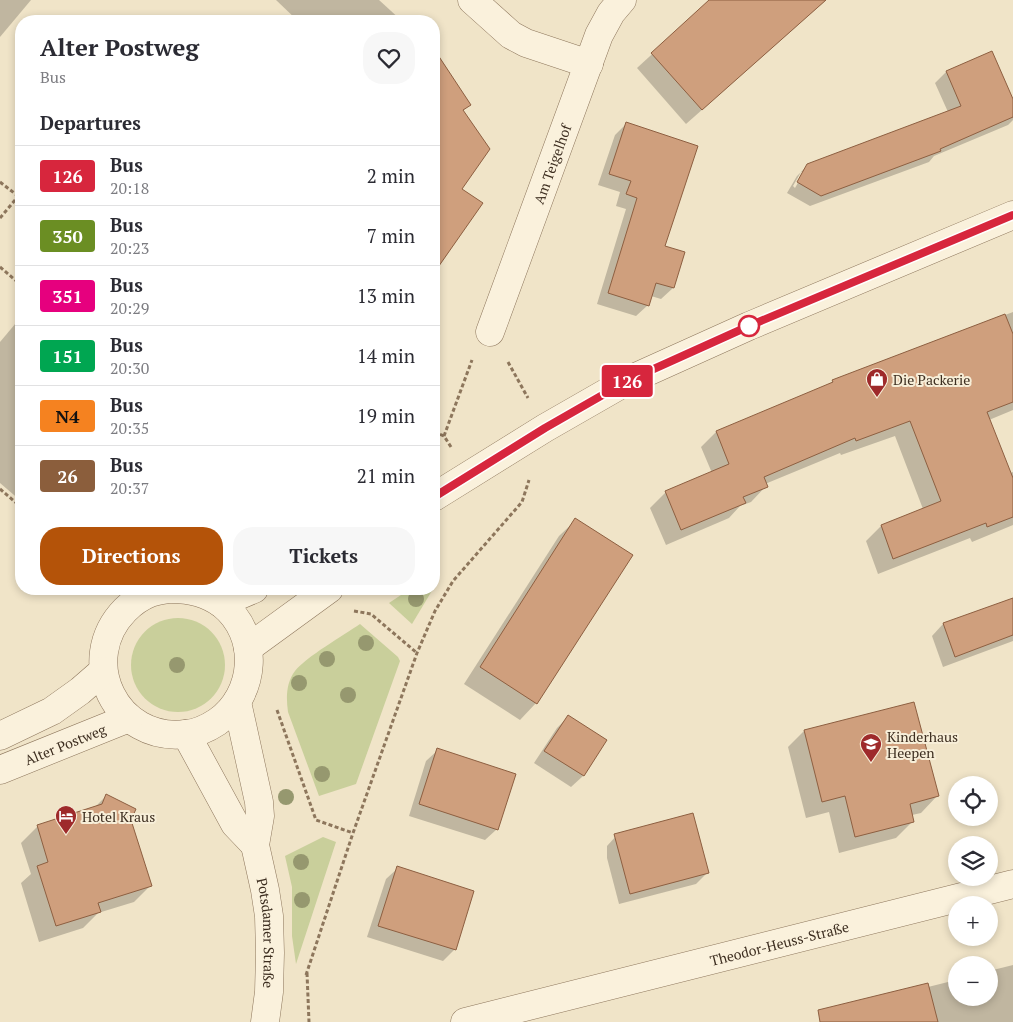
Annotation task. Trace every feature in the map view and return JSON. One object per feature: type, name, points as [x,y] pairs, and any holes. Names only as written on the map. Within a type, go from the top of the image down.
[{"type":"street","points":[[472,0],[510,35],[526,43],[589,64]]},
{"type":"street","name":"Am Teigelhof","points":[[490,332],[599,35],[611,13],[622,0]]},
{"type":"street","points":[[440,493],[545,428],[627,381],[680,356],[1013,215]]},
{"type":"street","points":[[146,595],[134,601],[116,619],[106,640],[103,670],[108,688],[116,704],[129,718],[145,728],[165,734],[186,734],[209,728],[226,716],[237,702],[246,683],[250,666],[248,648],[242,628],[221,603],[205,595]]},
{"type":"street","points":[[221,603],[240,595]]},
{"type":"street","points":[[248,648],[320,595]]},
{"type":"street","points":[[0,736],[52,711],[80,691],[103,670]]},
{"type":"street","name":"Potsdamer Straße","points":[[237,702],[259,802],[260,816],[255,845],[269,916],[269,982],[265,1022]]},
{"type":"street","name":"Alter Postweg","points":[[0,770],[129,718]]},
{"type":"street","points":[[186,734],[235,824],[255,845]]},
{"type":"street","name":"Theodor-Heuss-Straße","points":[[465,1022],[548,1012],[1013,884]]},
{"type":"path","points":[[0,182],[15,194]]},
{"type":"path","points":[[0,218],[15,200]]},
{"type":"path","points":[[0,267],[15,280]]},
{"type":"path","points":[[309,1022],[307,973],[353,833],[417,653],[435,611],[453,581],[522,502],[545,428],[490,332],[476,347],[444,436]]},
{"type":"path","points":[[440,434],[444,436],[467,476]]},
{"type":"path","points":[[0,489],[15,502]]},
{"type":"path","points":[[307,605],[371,614],[417,653]]},
{"type":"path","points":[[276,708],[316,820],[353,833]]},
{"type":"green space","points":[[401,595],[429,595],[412,624],[389,603]]},
{"type":"green space","points":[[178,618],[196,622],[211,632],[221,647],[225,665],[221,683],[211,698],[196,708],[178,712],[160,708],[145,698],[135,683],[131,665],[135,647],[145,632],[160,622]]},
{"type":"green space","points":[[360,624],[398,657],[400,661],[356,784],[319,796],[288,712],[288,686],[300,665]]},
{"type":"green space","points":[[323,837],[336,842],[296,964],[292,936],[292,887],[285,856]]},
{"type":"building","points":[[709,0],[826,0],[702,110],[651,53]]},
{"type":"building","points":[[992,51],[1013,99],[1013,117],[940,149],[941,151],[821,196],[797,182],[807,164],[961,106],[946,71]]},
{"type":"building","points":[[440,58],[471,105],[463,110],[490,149],[462,189],[483,203],[440,264]]},
{"type":"building","points":[[626,122],[698,146],[665,246],[685,252],[674,288],[656,283],[649,306],[608,293],[637,198],[626,194],[631,181],[609,174]]},
{"type":"building","points":[[1005,314],[1013,334],[1013,402],[987,412],[1013,478],[1013,517],[987,527],[986,523],[893,559],[881,525],[941,501],[910,421],[856,441],[855,438],[764,477],[768,487],[743,497],[746,503],[681,530],[665,491],[729,464],[716,431],[833,382],[832,380]]},
{"type":"building","points":[[575,518],[633,555],[537,704],[480,667]]},
{"type":"building","points":[[1013,598],[1013,635],[955,657],[943,623]]},
{"type":"building","name":"Kinderhaus Heepen","points":[[914,702],[939,796],[910,804],[914,822],[855,837],[845,796],[822,802],[804,730]]},
{"type":"building","points":[[568,715],[607,740],[584,776],[544,751]]},
{"type":"building","points":[[437,748],[516,774],[498,830],[419,804]]},
{"type":"building","points":[[106,794],[136,809],[131,820],[152,886],[98,903],[101,912],[56,926],[37,866],[48,862],[37,825],[102,804]]},
{"type":"building","points":[[693,813],[709,873],[630,894],[614,834]]},
{"type":"building","points":[[397,866],[474,891],[456,950],[378,926]]},
{"type":"building","points":[[928,983],[938,1022],[820,1022],[818,1010]]},
{"type":"bus line","name":"126","points":[[440,493],[545,428],[627,381],[749,326],[1013,215]]},
{"type":"place","name":"Die Packerie","points":[[877,398]]},
{"type":"place","name":"Kinderhaus Heepen","points":[[871,763]]},
{"type":"place","name":"Hotel Kraus","points":[[66,835]]}]
